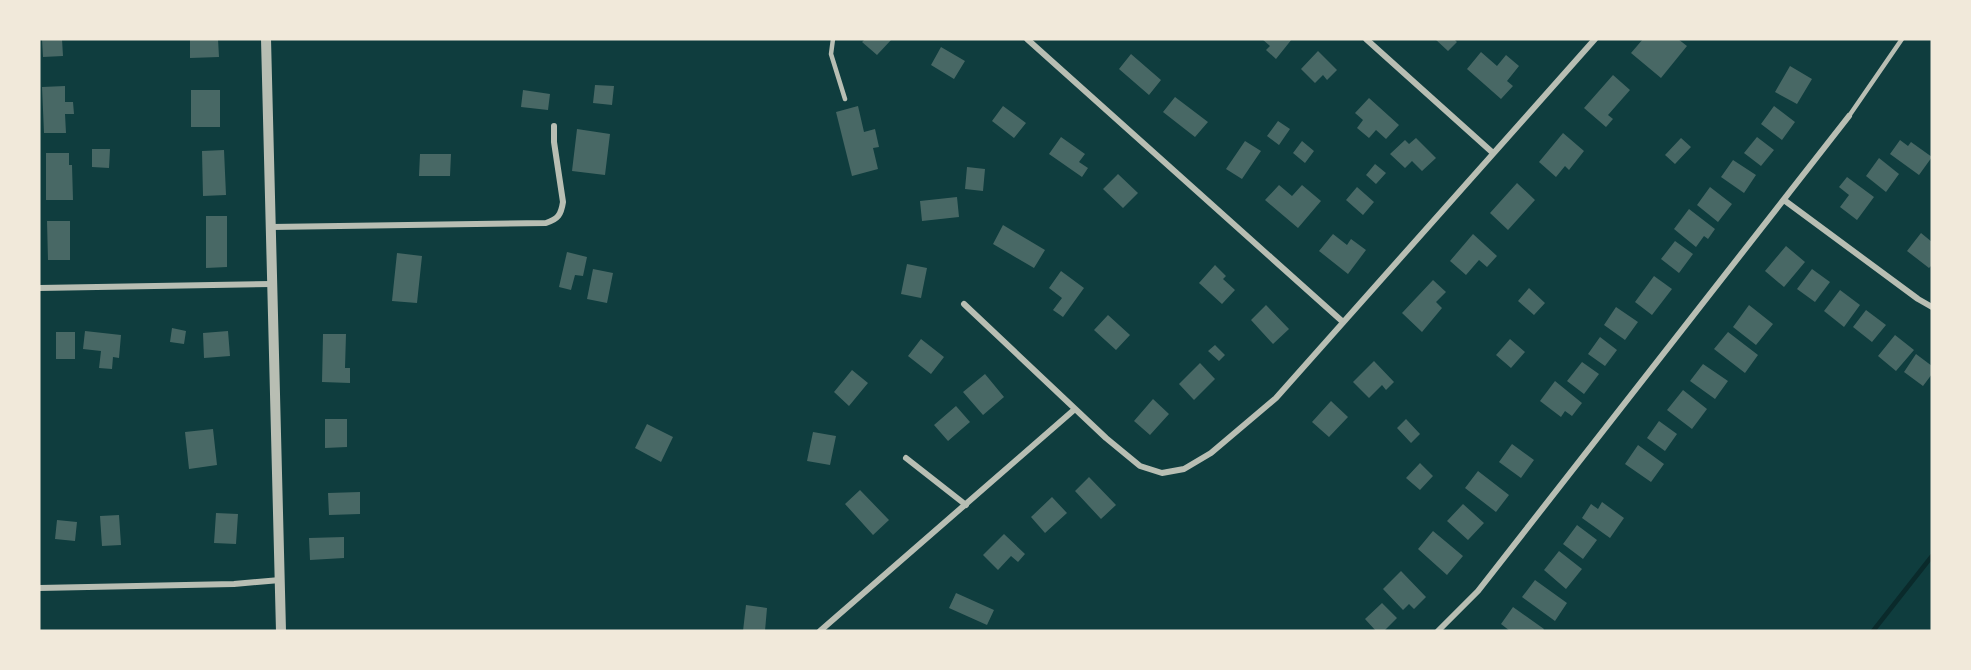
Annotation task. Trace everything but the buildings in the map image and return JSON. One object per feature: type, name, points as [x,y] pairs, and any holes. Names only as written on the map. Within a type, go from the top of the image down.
[{"type":"street","points":[[266,39],[282,631]]},
{"type":"street","points":[[1027,39],[1343,322]]},
{"type":"street","points":[[1366,39],[1493,153]]},
{"type":"street","points":[[964,304],[1106,438],[1140,466],[1162,473],[1184,469],[1211,453],[1276,398],[1595,39]]},
{"type":"street","points":[[1438,631],[1478,591],[1850,116]]},
{"type":"street","points":[[271,226],[546,223],[556,219],[561,212],[563,202],[554,126]]},
{"type":"street","points":[[1784,200],[1918,300],[1932,307]]},
{"type":"street","points":[[39,288],[272,284]]},
{"type":"street","points":[[820,631],[1075,409]]},
{"type":"street","points":[[906,458],[966,505]]},
{"type":"street","points":[[39,588],[234,584],[280,580]]},
{"type":"lane","points":[[833,39],[831,54],[845,99]]},
{"type":"lane","points":[[1850,116],[1902,39]]},
{"type":"waterway","points":[[1873,631],[1932,556]]}]
